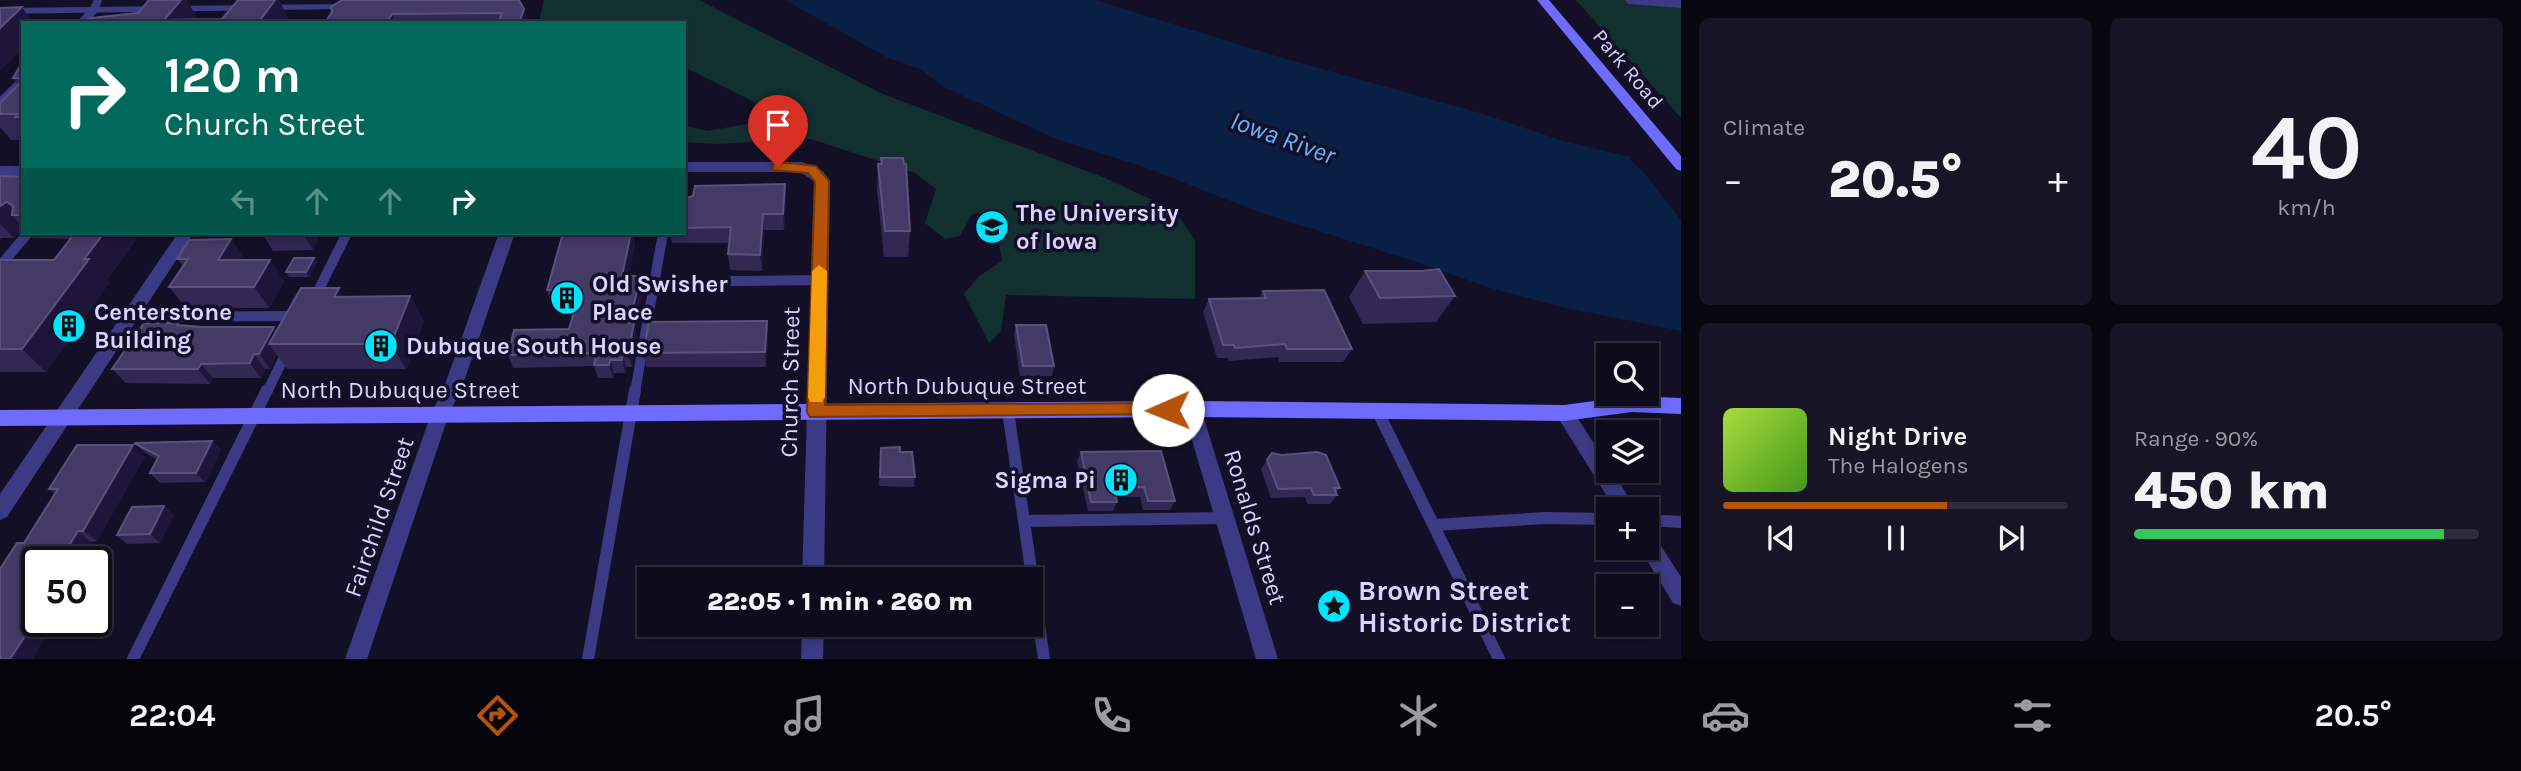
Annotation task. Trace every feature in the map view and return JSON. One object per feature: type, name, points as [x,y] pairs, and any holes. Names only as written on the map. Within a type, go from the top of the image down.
[{"type":"main road","name":"Park Road","points":[[1544,0],[1681,166]]},
{"type":"main road","name":"North Dubuque Street","points":[[0,418],[1192,409],[1564,413],[1632,404],[1681,406]]},
{"type":"street","points":[[0,10],[96,5],[337,10]]},
{"type":"street","name":"Church Street","points":[[686,167],[802,167],[818,174],[821,186],[813,567]]},
{"type":"street","points":[[0,171],[21,171]]},
{"type":"street","points":[[0,511],[185,235]]},
{"type":"street","name":"Fairchild Street","points":[[356,659],[440,414],[452,390],[506,235]]},
{"type":"street","name":"Ronalds Street","points":[[1192,409],[1267,659]]},
{"type":"street","points":[[1564,413],[1618,497]]},
{"type":"street","points":[[1658,560],[1681,596]]},
{"type":"street","points":[[812,659],[813,637]]},
{"type":"lane","points":[[1630,0],[1681,4]]},
{"type":"lane","points":[[83,21],[96,5]]},
{"type":"lane","points":[[0,102],[21,82]]},
{"type":"lane","points":[[0,266],[26,235]]},
{"type":"lane","points":[[133,659],[346,235]]},
{"type":"lane","points":[[588,659],[663,235]]},
{"type":"lane","points":[[732,281],[819,280]]},
{"type":"lane","points":[[130,317],[299,327]]},
{"type":"lane","points":[[1008,411],[1044,659]]},
{"type":"lane","points":[[1378,411],[1499,659]]},
{"type":"lane","points":[[1024,521],[1225,518]]},
{"type":"lane","points":[[1434,525],[1596,519]]},
{"type":"lane","points":[[1659,521],[1681,522]]},
{"type":"green space","points":[[544,0],[699,0],[883,94],[1105,178],[1174,210],[1195,240],[1195,299],[1006,295],[1001,331],[989,343],[964,294],[979,276],[1002,261],[993,211],[972,214],[960,236],[945,239],[925,223],[936,189],[915,173],[811,139],[717,144],[686,142],[686,126],[707,131],[764,121],[762,106],[686,68],[686,21],[539,21]]},
{"type":"green space","points":[[1576,0],[1681,0],[1681,118]]},
{"type":"water","name":"Iowa River","points":[[785,0],[1095,0],[1286,59],[1480,113],[1563,141],[1626,156],[1681,163],[1681,331],[1557,306],[1487,287],[1256,211],[1147,168],[1054,138],[946,88],[920,69],[888,58]]},
{"type":"pier","points":[[1630,153],[1681,160],[1681,220],[1645,174],[1631,161]]},
{"type":"building","points":[[149,0],[181,0],[164,20],[222,19],[238,0],[275,0],[259,21],[84,21],[138,13]]},
{"type":"building","points":[[342,0],[519,0],[524,9],[520,20],[530,20],[499,21],[502,13],[392,14],[388,21],[326,21],[332,12],[331,7]]},
{"type":"building","points":[[22,7],[0,28],[0,8]]},
{"type":"building","points":[[21,64],[21,78],[13,78]]},
{"type":"building","points":[[21,82],[21,117],[15,117],[18,114],[0,114],[0,103]]},
{"type":"building","points":[[881,158],[903,158],[906,164],[910,231],[885,231],[878,164],[882,164]]},
{"type":"building","points":[[0,176],[21,177],[21,215],[12,215],[13,206],[7,202],[0,206]]},
{"type":"building","points":[[785,184],[783,214],[763,214],[760,255],[728,254],[731,227],[686,228],[686,198],[693,196],[695,186]]},
{"type":"building","points":[[73,235],[102,235],[84,259],[89,259],[22,349],[0,349],[0,260],[54,260]]},
{"type":"building","points":[[562,235],[631,235],[622,276],[641,276],[629,323],[634,323],[628,354],[623,354],[622,360],[610,360],[609,365],[594,365],[597,353],[508,355],[514,330],[569,329],[579,295],[553,295],[555,290],[547,290]]},
{"type":"building","points":[[231,239],[218,260],[270,260],[254,287],[169,287],[188,259],[177,259],[189,240]]},
{"type":"building","points":[[294,258],[314,258],[306,272],[286,272]]},
{"type":"building","points":[[1439,269],[1455,296],[1380,298],[1365,271],[1422,271]]},
{"type":"building","points":[[301,288],[339,288],[334,297],[410,296],[391,344],[269,344]]},
{"type":"building","points":[[1324,290],[1352,349],[1287,349],[1285,344],[1235,348],[1234,345],[1223,345],[1209,299],[1266,298],[1263,291]]},
{"type":"building","points":[[767,321],[765,352],[643,353],[649,322]]},
{"type":"building","points":[[144,323],[178,323],[177,325],[202,327],[274,327],[259,354],[254,354],[250,363],[201,364],[198,369],[112,369]]},
{"type":"building","points":[[1016,325],[1046,325],[1054,366],[1023,366]]},
{"type":"building","points":[[212,441],[196,473],[150,473],[159,456],[134,443]]},
{"type":"building","points":[[77,445],[133,445],[83,531],[78,531],[69,546],[21,546],[21,637],[24,637],[10,659],[0,659],[0,569],[17,543],[24,543],[58,489],[49,489]]},
{"type":"building","points":[[900,447],[900,452],[912,452],[915,477],[880,477],[881,448]]},
{"type":"building","name":"Sigma Pi","points":[[1161,451],[1175,501],[1148,501],[1144,487],[1114,488],[1117,502],[1091,502],[1081,452]]},
{"type":"building","points":[[1317,452],[1326,455],[1340,488],[1334,488],[1337,495],[1314,495],[1311,488],[1278,489],[1267,460],[1272,453],[1282,455]]},
{"type":"building","points":[[164,506],[150,534],[117,535],[132,507]]},
{"type":"slow traffic","points":[[816,397],[819,271]]},
{"type":"place","name":"The University of Iowa","points":[[992,227]]},
{"type":"place","name":"Old Swisher Place","points":[[567,298]]},
{"type":"place","name":"Centerstone Building","points":[[69,326]]},
{"type":"place","name":"Dubuque South House","points":[[381,346]]},
{"type":"place","name":"Sigma Pi","points":[[1121,480]]},
{"type":"place","name":"Brown Street Historic District","points":[[1334,606]]},
{"type":"route","points":[[778,167],[811,169],[822,181],[816,412],[1168,410]]}]
